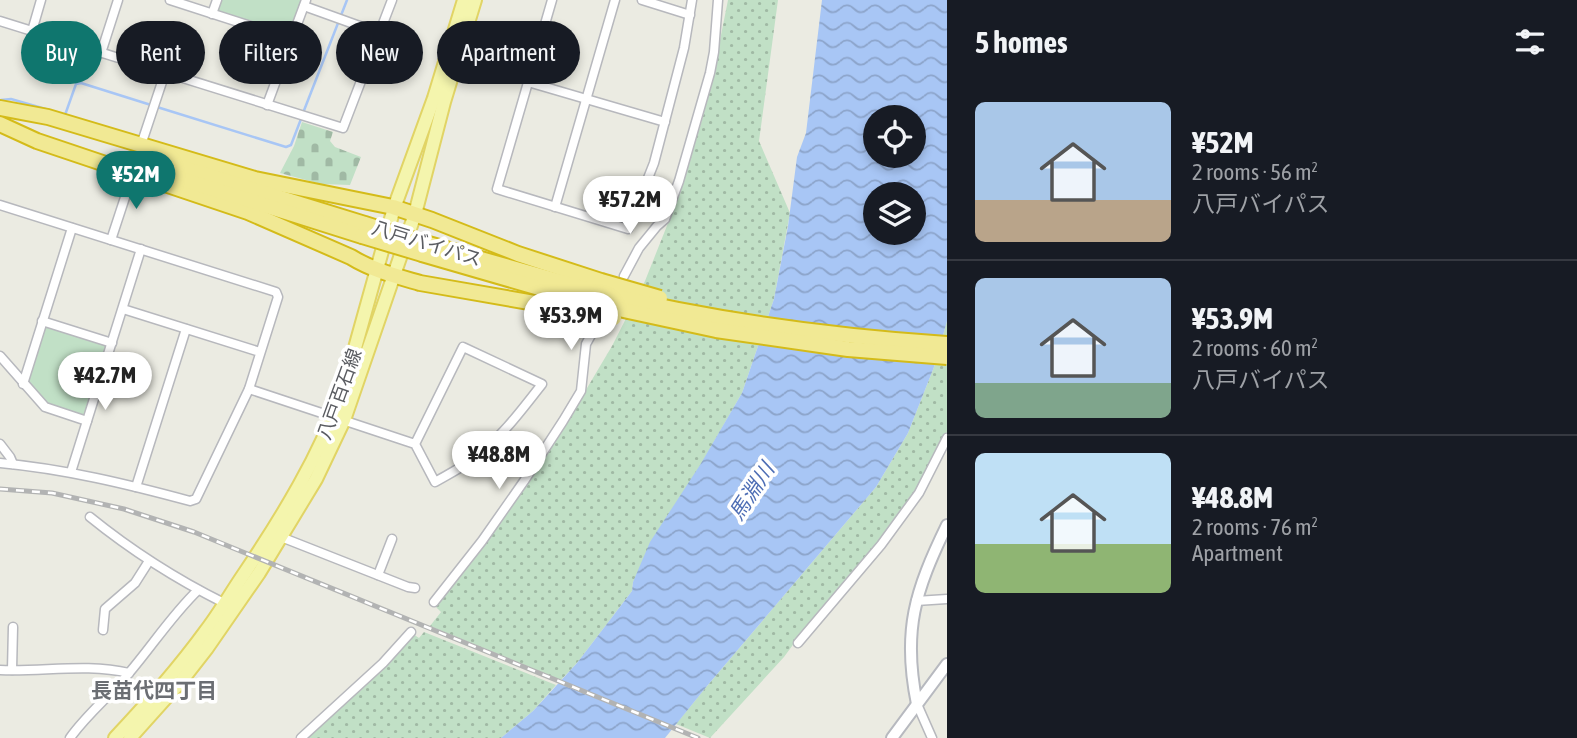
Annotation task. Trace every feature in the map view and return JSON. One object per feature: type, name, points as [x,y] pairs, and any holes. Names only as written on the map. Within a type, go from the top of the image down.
[{"type":"highway","points":[[0,108],[48,117],[255,178],[415,214],[518,254],[593,297],[658,326],[716,330],[848,349],[947,357]]},
{"type":"highway","name":"八戸バイパス","points":[[0,108],[364,230]]},
{"type":"highway","points":[[0,123],[37,141],[248,212],[394,276],[420,283],[593,297]]},
{"type":"highway","name":"八戸バイパス","points":[[0,123],[424,248],[510,269],[593,297],[856,337],[947,344]]},
{"type":"main road","name":"八戸百石線","points":[[115,738],[173,674],[207,630],[287,509],[339,418],[349,371],[394,208],[434,98],[464,0]]},
{"type":"main road","name":"八戸百石線","points":[[130,738],[207,648],[258,573],[316,479],[415,214],[444,102],[475,0]]},
{"type":"street","points":[[35,21],[41,0]]},
{"type":"street","points":[[102,50],[118,0]]},
{"type":"street","points":[[170,0],[234,21]]},
{"type":"street","points":[[212,14],[217,0]]},
{"type":"street","points":[[384,21],[392,0]]},
{"type":"street","points":[[546,21],[552,0]]},
{"type":"street","points":[[555,207],[615,0]]},
{"type":"street","points":[[642,0],[690,15]]},
{"type":"street","points":[[527,84],[497,189],[628,229],[654,163],[684,48],[692,0]]},
{"type":"street","points":[[624,276],[639,248],[665,219],[679,181],[710,74],[718,0]]},
{"type":"street","points":[[298,21],[305,3],[349,21]]},
{"type":"street","points":[[0,21],[21,28]]},
{"type":"street","points":[[141,145],[160,84]]},
{"type":"street","points":[[199,84],[343,128],[360,84]]},
{"type":"street","points":[[267,105],[275,84]]},
{"type":"street","points":[[535,84],[665,122]]},
{"type":"street","points":[[111,240],[133,173]]},
{"type":"street","points":[[0,463],[71,472],[190,501],[196,499],[248,389],[278,297],[276,292],[1,208]]},
{"type":"street","points":[[23,384],[72,228]]},
{"type":"street","points":[[71,472],[141,249]]},
{"type":"street","points":[[122,309],[260,352]]},
{"type":"street","points":[[42,321],[112,343]]},
{"type":"street","points":[[434,602],[524,481],[581,391],[586,344],[596,326]]},
{"type":"street","points":[[136,487],[186,329]]},
{"type":"street","points":[[248,389],[415,444],[435,482],[473,459],[519,414],[542,384],[463,347],[415,444]]},
{"type":"street","points":[[0,356],[45,407],[87,421]]},
{"type":"street","points":[[798,643],[881,545],[919,493],[947,438]]},
{"type":"street","points":[[0,444],[13,464]]},
{"type":"street","points":[[90,517],[149,561],[224,603]]},
{"type":"street","points":[[932,738],[917,704],[910,660],[911,623],[928,565],[947,525]]},
{"type":"street","points":[[281,537],[415,588]]},
{"type":"street","points":[[378,575],[392,539]]},
{"type":"street","points":[[103,630],[105,610],[135,583],[149,561]]},
{"type":"street","points":[[70,738],[129,673],[198,590]]},
{"type":"street","points":[[916,601],[947,599]]},
{"type":"street","points":[[12,670],[13,627]]},
{"type":"street","points":[[301,738],[383,663],[411,632]]},
{"type":"street","points":[[892,738],[947,664]]},
{"type":"street","points":[[0,670],[74,668],[129,673]]},
{"type":"green space","points":[[220,0],[302,0],[294,21],[248,21],[217,11]]},
{"type":"green space","points":[[728,0],[778,0],[759,141],[790,213],[774,299],[742,393],[633,582],[632,591],[561,680],[430,626],[441,612],[436,607],[485,544],[549,452],[612,346],[645,281],[674,208],[702,120]]},
{"type":"green space","points":[[302,122],[333,132],[330,141],[335,147],[361,157],[350,185],[321,184],[280,173],[294,146]]},
{"type":"green space","points":[[947,321],[947,432],[916,492],[879,543],[784,657],[710,738],[676,724],[876,487],[908,433],[934,367]]},
{"type":"green space","points":[[44,326],[107,345],[84,417],[45,404],[27,384]]},
{"type":"green space","points":[[424,632],[556,685],[533,711],[501,738],[307,738],[384,666],[413,634],[419,638]]},
{"type":"water","name":"馬淵川","points":[[822,0],[947,0],[947,321],[934,367],[908,433],[876,487],[665,738],[501,738],[533,711],[577,663],[632,591],[633,582],[650,542],[742,393],[774,299],[788,226],[797,157],[806,133]]},
{"type":"pier","points":[[557,679],[677,728],[675,730],[555,682]]},
{"type":"waterway","points":[[303,113],[347,0]]},
{"type":"waterway","points":[[65,115],[76,84],[81,83],[151,105]]},
{"type":"waterway","points":[[0,104],[1,100],[11,99],[49,110]]},
{"type":"waterway","points":[[157,107],[286,147],[291,145],[301,119]]},
{"type":"railway","points":[[0,489],[52,493],[124,509],[194,532],[698,738]]},
{"type":"district","name":"長苗代四丁目","points":[[154,690]]}]
